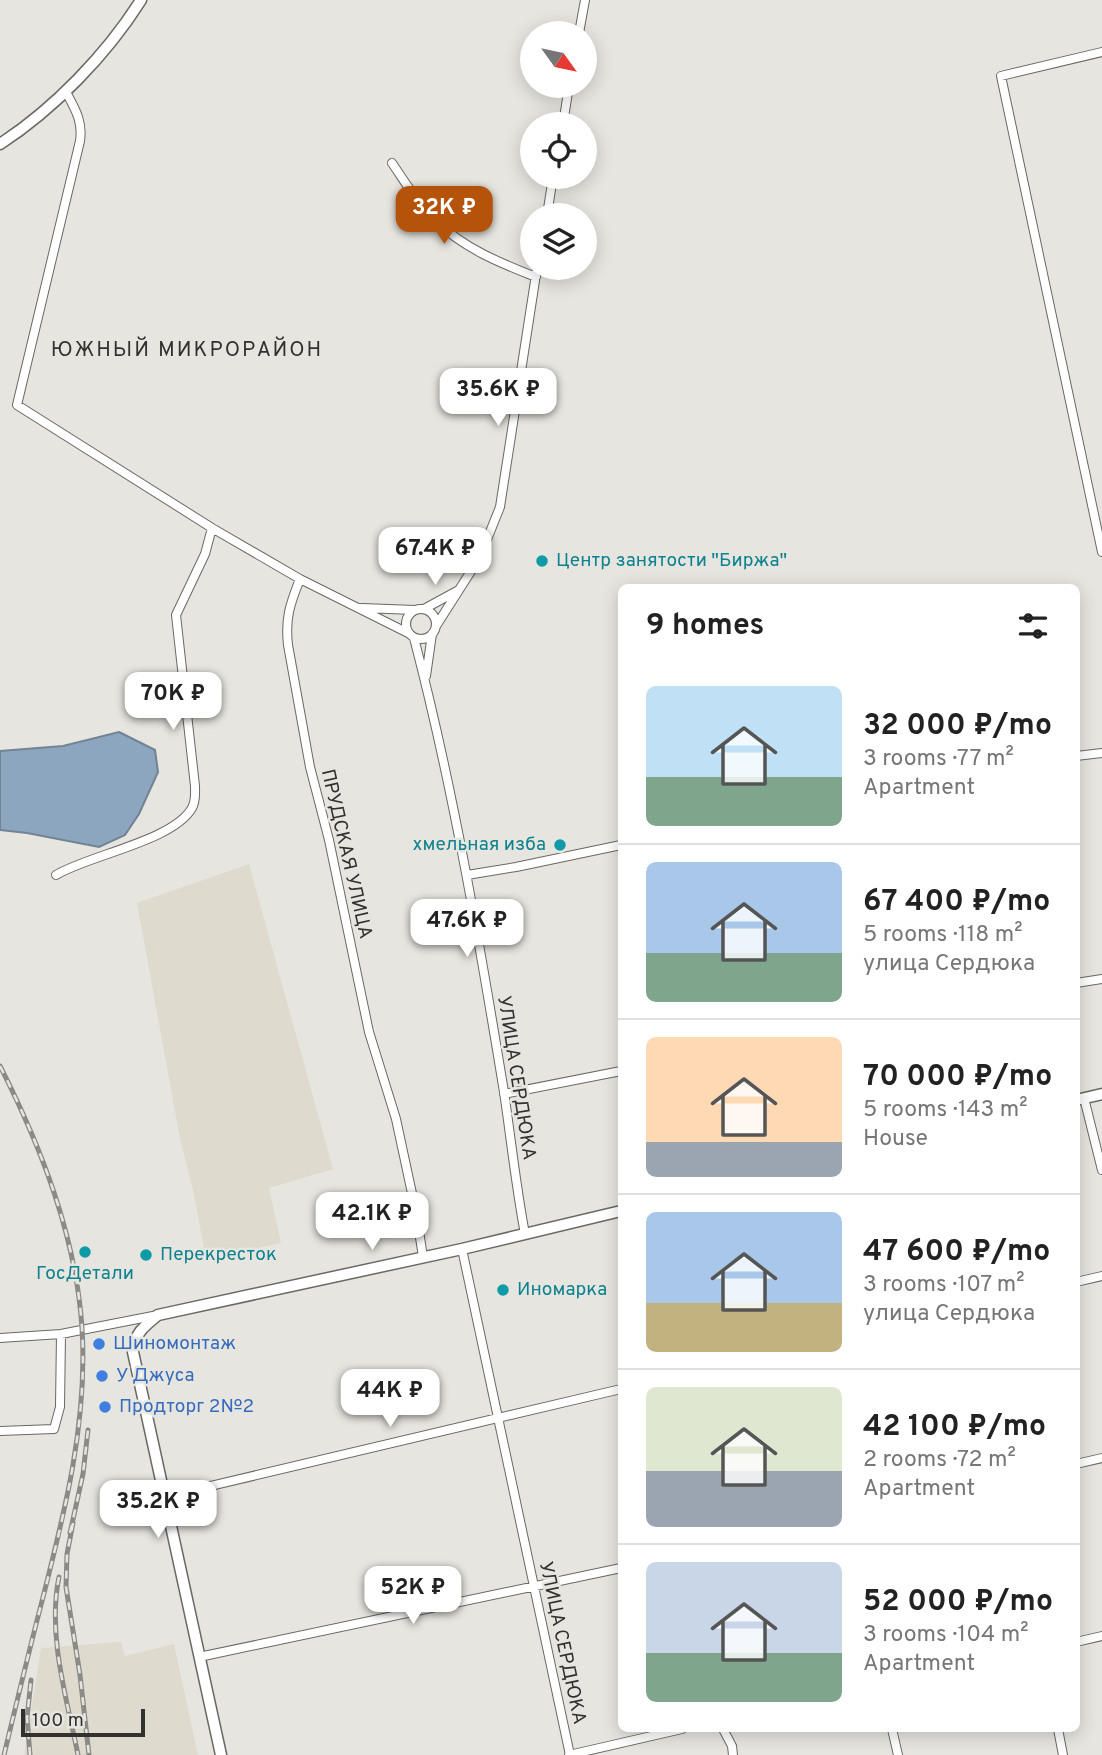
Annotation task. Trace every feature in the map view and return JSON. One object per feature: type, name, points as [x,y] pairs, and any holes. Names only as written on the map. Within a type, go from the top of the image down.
[{"type":"main road","points":[[0,144],[66,92],[130,18],[141,0]]},
{"type":"main road","points":[[1080,1099],[1102,1094]]},
{"type":"main road","points":[[221,1755],[133,1352],[140,1329],[158,1315],[618,1212]]},
{"type":"street","points":[[581,21],[585,0]]},
{"type":"street","points":[[1102,52],[1001,76],[1102,552]]},
{"type":"street","points":[[66,92],[81,124],[80,141],[17,405],[212,528],[300,579],[411,635],[424,639],[434,630],[480,557],[500,507],[535,280]]},
{"type":"street","points":[[391,163],[434,220],[485,256],[520,267]]},
{"type":"street","points":[[56,875],[72,865],[132,846],[166,829],[191,810],[195,800],[195,786],[176,615],[205,554],[212,528]]},
{"type":"street","name":"ПРУДСКАЯ УЛИЦА","points":[[300,579],[285,625],[294,679],[310,767],[329,840],[369,1032],[396,1119],[423,1257]]},
{"type":"street","points":[[411,635],[406,620],[419,609],[459,590]]},
{"type":"street","points":[[356,608],[419,609],[432,613],[434,630],[425,681]]},
{"type":"street","name":"УЛИЦА СЕРДЮКА","points":[[411,635],[425,681],[467,875],[504,1094],[524,1234]]},
{"type":"street","points":[[1080,756],[1102,753]]},
{"type":"street","points":[[467,875],[618,846]]},
{"type":"street","points":[[1080,983],[1102,979]]},
{"type":"street","points":[[504,1094],[618,1072]]},
{"type":"street","points":[[1080,1099],[1102,1170]]},
{"type":"street","name":"УЛИЦА СЕРДЮКА","points":[[461,1249],[569,1755]]},
{"type":"street","points":[[1080,1281],[1102,1276]]},
{"type":"street","points":[[0,1339],[61,1334],[158,1315]]},
{"type":"street","points":[[0,1432],[54,1429],[60,1407],[61,1334]]},
{"type":"street","points":[[164,1497],[618,1390]]},
{"type":"street","points":[[1080,1463],[1102,1458]]},
{"type":"street","points":[[200,1657],[618,1569]]},
{"type":"street","points":[[1080,1641],[1102,1636]]},
{"type":"street","points":[[569,1755],[669,1732]]},
{"type":"street","points":[[725,1732],[732,1746],[733,1755]]},
{"type":"street","points":[[893,1732],[898,1755]]},
{"type":"street","points":[[1059,1732],[1063,1755]]},
{"type":"shaded area","points":[[249,864],[333,1169],[269,1188],[281,1243],[206,1259],[180,1139],[137,903]]},
{"type":"shaded area","points":[[121,1642],[125,1656],[174,1644],[198,1755],[24,1755],[41,1648]]},
{"type":"water","points":[[119,732],[155,750],[158,772],[139,814],[125,835],[99,847],[0,830],[0,751],[63,746]]},
{"type":"railway","points":[[0,1066],[42,1160],[64,1226],[78,1294],[83,1363],[78,1434],[66,1503],[4,1755]]},
{"type":"railway","points":[[70,1533],[83,1474],[88,1430]]},
{"type":"railway","points":[[73,1523],[67,1554],[66,1587],[89,1755]]},
{"type":"railway","points":[[59,1577],[55,1621],[57,1644],[78,1755]]},
{"type":"railway","points":[[30,1755],[27,1718],[31,1680]]},
{"type":"place","name":"Центр занятости \"Биржа\"","points":[[542,561]]},
{"type":"place","name":"хмельная изба","points":[[560,845]]},
{"type":"place","name":"ГосДетали","points":[[85,1252]]},
{"type":"place","name":"Перекресток","points":[[146,1255]]},
{"type":"place","name":"Иномарка","points":[[503,1290]]},
{"type":"place","name":"Шиномонтаж","points":[[99,1344]]},
{"type":"place","name":"У Джуса","points":[[102,1376]]},
{"type":"place","name":"Продторг 2№2","points":[[105,1407]]},
{"type":"district","name":"ЮЖНЫЙ МИКРОРАЙОН","points":[[187,350]]}]
